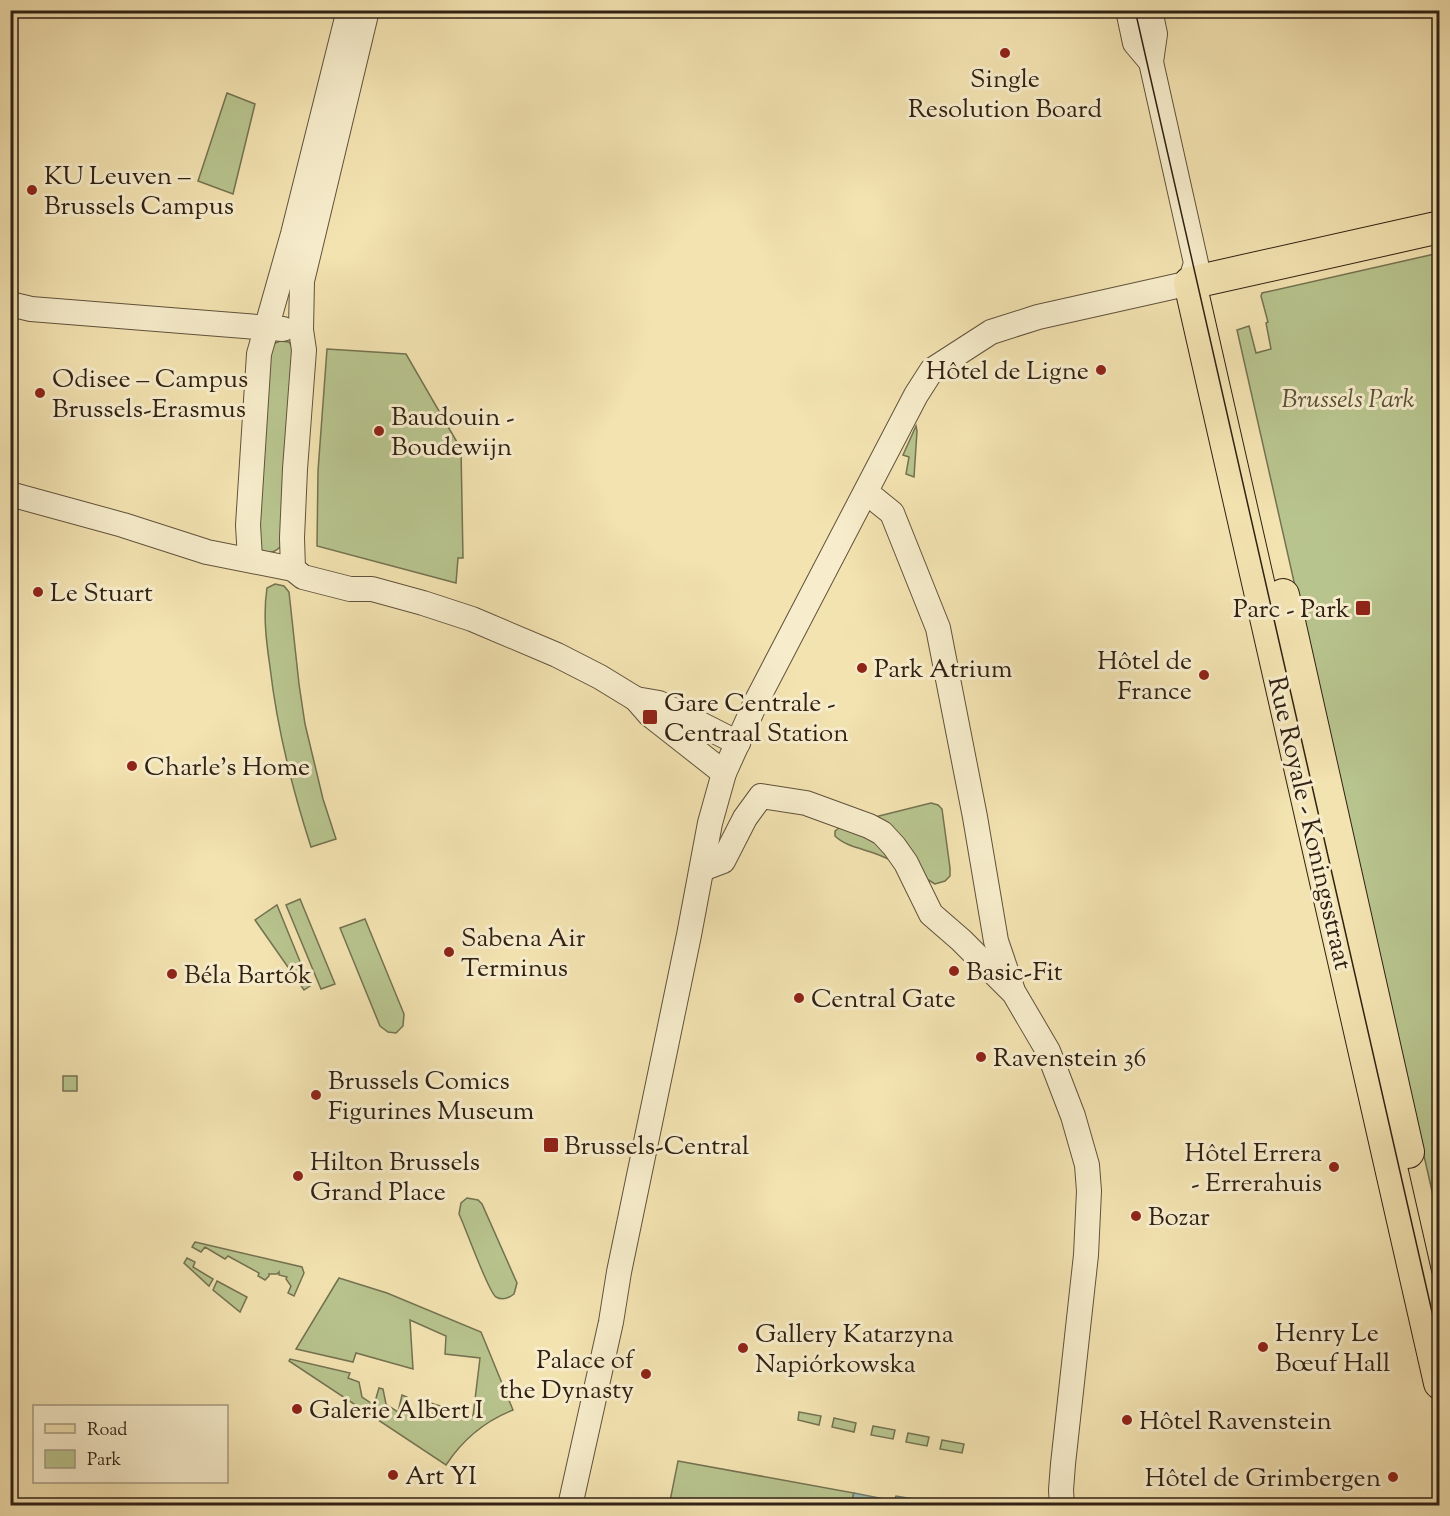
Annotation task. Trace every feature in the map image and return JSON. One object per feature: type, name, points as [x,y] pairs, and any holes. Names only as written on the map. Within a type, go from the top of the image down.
[{"type":"main road","points":[[1199,275],[1440,227]]},
{"type":"main road","name":"Rue Royale - Koningsstraat","points":[[1199,275],[1440,1289]]},
{"type":"main road","name":"Rue Royale - Koningsstraat","points":[[1199,275],[1440,1383]]},
{"type":"street","points":[[250,560],[248,525],[259,354],[349,10]]},
{"type":"street","points":[[293,569],[292,526],[304,350],[301,330],[302,281],[367,10]]},
{"type":"street","name":"Rue Royale - Koningsstraat","points":[[1128,10],[1135,43],[1150,62]]},
{"type":"street","name":"Rue Royale - Koningsstraat","points":[[1150,10],[1155,34],[1150,62],[1199,275]]},
{"type":"street","points":[[570,1506],[604,1351],[710,823],[724,773],[756,702],[916,394],[932,370],[991,332],[1199,275]]},
{"type":"street","points":[[10,304],[31,309],[301,330]]},
{"type":"street","points":[[866,492],[892,513],[938,628],[996,941],[1014,993],[1048,1051],[1062,1083],[1087,1166],[1089,1191],[1086,1255],[1061,1490],[1062,1506]]},
{"type":"street","points":[[10,494],[123,525],[207,552],[293,569],[304,562],[312,563],[356,577],[372,589],[423,603],[489,626],[600,676],[636,699],[649,714],[724,773]]},
{"type":"street","points":[[636,699],[659,702],[738,743]]},
{"type":"street","points":[[702,869],[723,861],[745,818],[761,796],[806,803],[869,826],[882,833],[894,846],[906,863],[932,914],[1014,993]]},
{"type":"green space","points":[[227,93],[255,104],[233,194],[198,181]]},
{"type":"green space","name":"Brussels Park","points":[[1439,253],[1439,1222],[1237,330],[1249,326],[1256,353],[1271,349],[1262,293]]},
{"type":"green space","points":[[280,341],[289,342],[295,351],[281,546],[276,551],[270,552],[258,547],[269,349]]},
{"type":"green space","points":[[327,349],[406,354],[461,449],[463,558],[458,558],[456,583],[317,546],[318,471]]},
{"type":"green space","points":[[916,426],[914,477],[906,474],[909,457],[903,455]]},
{"type":"green space","points":[[275,584],[284,586],[289,592],[305,724],[323,799],[336,839],[311,847],[286,758],[273,690],[266,637],[265,608],[267,588]]},
{"type":"green space","points":[[931,803],[942,809],[950,868],[950,876],[945,881],[935,884],[901,865],[850,845],[835,836],[835,831],[843,825]]},
{"type":"green space","points":[[300,899],[335,984],[321,989],[286,905]]},
{"type":"green space","points":[[277,905],[310,986],[304,990],[255,920]]},
{"type":"green space","points":[[365,919],[404,1014],[403,1026],[396,1033],[388,1032],[380,1026],[340,928]]},
{"type":"green space","points":[[63,1076],[77,1076],[77,1091],[63,1091]]},
{"type":"green space","points":[[467,1198],[478,1200],[482,1204],[517,1283],[514,1294],[508,1298],[496,1297],[492,1292],[477,1258],[459,1214],[461,1203]]},
{"type":"green space","points":[[195,1242],[302,1267],[304,1273],[294,1296],[288,1293],[291,1286],[287,1277],[279,1275],[279,1272],[269,1274],[265,1280],[258,1276],[259,1273],[228,1256],[225,1259],[205,1247],[201,1252],[192,1247]]},
{"type":"green space","points":[[187,1258],[195,1262],[193,1267],[213,1279],[209,1286],[184,1263]]},
{"type":"green space","points":[[339,1278],[387,1293],[481,1332],[513,1410],[475,1432],[446,1465],[289,1361],[290,1359],[350,1373],[348,1378],[359,1382],[362,1397],[374,1405],[379,1388],[383,1389],[386,1404],[398,1412],[402,1395],[407,1397],[409,1411],[422,1420],[427,1402],[473,1416],[480,1358],[445,1354],[446,1336],[410,1320],[413,1369],[356,1353],[353,1362],[296,1349]]},
{"type":"green space","points":[[217,1281],[247,1297],[240,1312],[213,1290]]},
{"type":"green space","points":[[799,1412],[821,1416],[819,1425],[798,1420]]},
{"type":"green space","points":[[834,1418],[856,1423],[854,1432],[832,1427]]},
{"type":"green space","points":[[873,1426],[895,1430],[893,1439],[871,1435]]},
{"type":"green space","points":[[908,1433],[929,1437],[927,1446],[906,1442]]},
{"type":"green space","points":[[942,1440],[964,1444],[962,1453],[940,1449]]},
{"type":"green space","points":[[678,1461],[854,1493],[852,1500],[885,1505],[669,1506]]},
{"type":"water","points":[[854,1493],[894,1501],[896,1496],[949,1505],[885,1505],[852,1500]]},
{"type":"tram line","points":[[1135,10],[1440,1347]]},
{"type":"place","name":"Single Resolution Board","points":[[1005,53]]},
{"type":"place","name":"KU Leuven – Brussels Campus","points":[[32,190]]},
{"type":"place","name":"Hôtel de Ligne","points":[[1101,370]]},
{"type":"place","name":"Odisee – Campus Brussels-Erasmus","points":[[40,393]]},
{"type":"place","name":"Baudouin - Boudewijn","points":[[379,431]]},
{"type":"place","name":"Le Stuart","points":[[38,592]]},
{"type":"place","name":"Parc - Park","points":[[1363,608]]},
{"type":"place","name":"Park Atrium","points":[[862,668]]},
{"type":"place","name":"Hôtel de France","points":[[1204,675]]},
{"type":"place","name":"Gare Centrale - Centraal Station","points":[[650,717]]},
{"type":"place","name":"Charle's Home","points":[[132,766]]},
{"type":"place","name":"Sabena Air Terminus","points":[[449,952]]},
{"type":"place","name":"Basic-Fit","points":[[954,971]]},
{"type":"place","name":"Béla Bartók","points":[[172,974]]},
{"type":"place","name":"Central Gate","points":[[799,998]]},
{"type":"place","name":"Ravenstein 36","points":[[981,1057]]},
{"type":"place","name":"Brussels Comics Figurines Museum","points":[[316,1095]]},
{"type":"place","name":"Brussels-Central","points":[[551,1145]]},
{"type":"place","name":"Hôtel Errera - Errerahuis","points":[[1334,1167]]},
{"type":"place","name":"Hilton Brussels Grand Place","points":[[298,1176]]},
{"type":"place","name":"Bozar","points":[[1136,1216]]},
{"type":"place","name":"Henry Le Bœuf Hall","points":[[1263,1347]]},
{"type":"place","name":"Gallery Katarzyna Napiórkowska","points":[[743,1348]]},
{"type":"place","name":"Palace of the Dynasty","points":[[646,1374]]},
{"type":"place","name":"Galerie Albert I","points":[[297,1409]]},
{"type":"place","name":"Hôtel Ravenstein","points":[[1127,1420]]},
{"type":"place","name":"Art YI","points":[[393,1475]]},
{"type":"place","name":"Hôtel de Grimbergen","points":[[1393,1477]]}]
